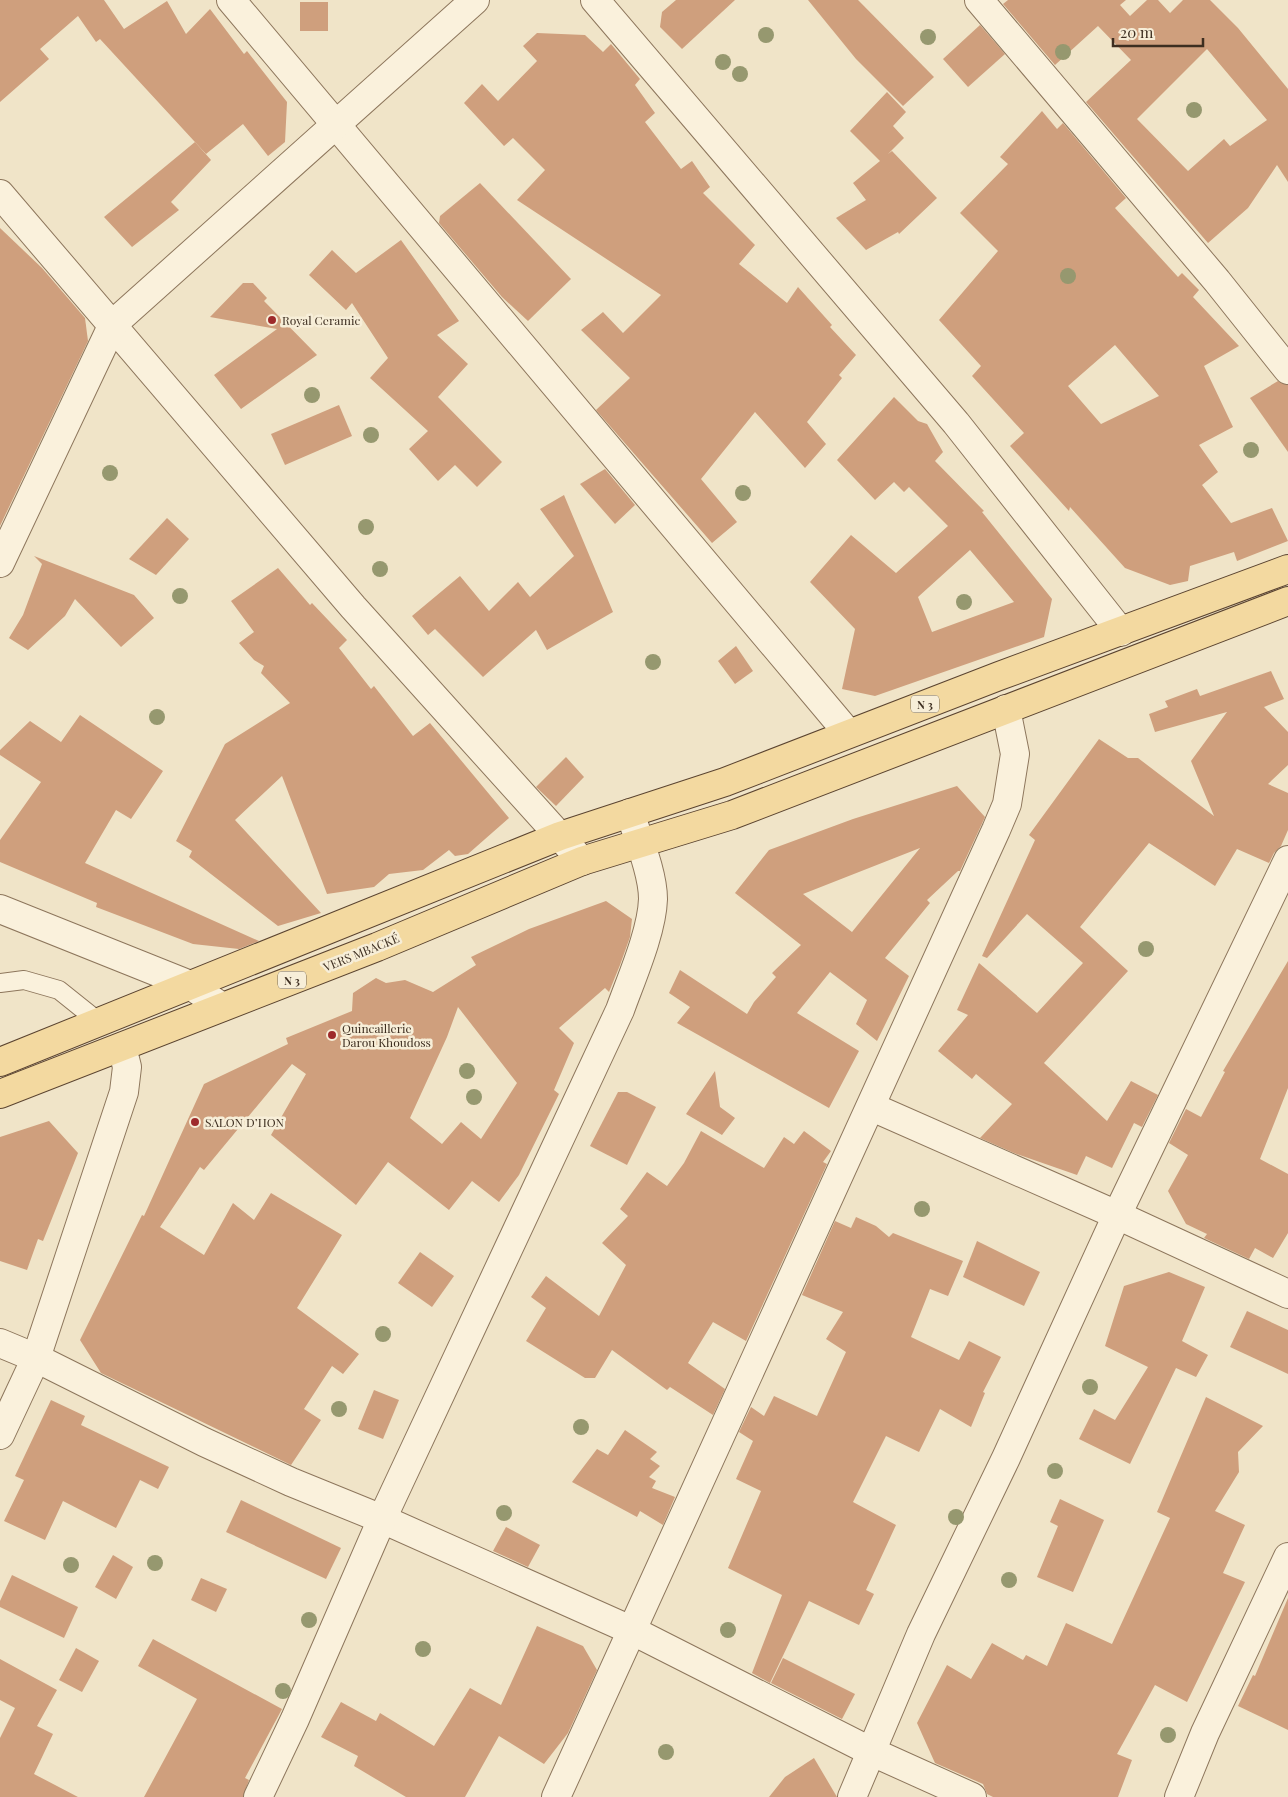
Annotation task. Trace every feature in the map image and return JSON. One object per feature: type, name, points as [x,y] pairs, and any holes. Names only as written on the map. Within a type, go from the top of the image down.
[{"type":"main road","name":"N 3","points":[[0,1062],[560,836],[725,782],[848,733],[1288,569]]},
{"type":"main road","name":"N 3","points":[[582,861],[732,815],[1288,601]]},
{"type":"main road","name":"VERS MBACKÉ","points":[[0,1094],[377,947],[582,861]]},
{"type":"street","points":[[231,0],[848,733]]},
{"type":"street","points":[[0,563],[113,324],[475,0]]},
{"type":"street","points":[[595,0],[956,423],[1121,632]]},
{"type":"street","points":[[979,0],[1217,281],[1288,370]]},
{"type":"street","points":[[0,194],[353,607],[582,861]]},
{"type":"street","points":[[556,1797],[872,1106],[1007,804],[1015,754],[1006,709]]},
{"type":"street","points":[[258,1797],[295,1720],[382,1519],[620,1010],[651,913],[653,898],[641,844],[630,813]]},
{"type":"street","points":[[852,1797],[921,1634],[1006,1458],[1117,1215],[1288,860]]},
{"type":"street","points":[[0,909],[190,985],[222,1007]]},
{"type":"street","points":[[0,1435],[36,1358],[124,1092],[127,1067],[122,1047]]},
{"type":"street","points":[[872,1106],[1117,1215],[1288,1294]]},
{"type":"street","points":[[0,1343],[36,1358],[204,1442],[291,1482],[382,1519],[633,1631],[870,1751],[972,1797]]},
{"type":"street","points":[[1179,1797],[1205,1732],[1288,1557]]},
{"type":"lane","points":[[0,983],[24,980],[59,990],[99,1022]]},
{"type":"building","points":[[0,0],[104,0],[124,29],[167,1],[186,34],[210,9],[244,54],[247,51],[287,102],[285,142],[268,156],[243,124],[206,154],[100,39],[96,42],[78,16],[40,49],[49,59],[0,102]]},
{"type":"building","points":[[676,0],[735,0],[682,49],[660,27],[662,12]]},
{"type":"building","points":[[808,0],[858,0],[934,77],[903,106],[856,59]]},
{"type":"building","points":[[1008,0],[1126,0],[1120,5],[1130,16],[1147,0],[1158,0],[1170,13],[1183,0],[1210,0],[1238,28],[1288,89],[1288,182],[1277,165],[1248,208],[1208,243],[1086,102],[1131,60],[1098,26],[1055,65],[1003,4]],"holes":[[[1207,49],[1267,120],[1230,146],[1224,139],[1188,171],[1137,119]]]},
{"type":"building","points":[[300,2],[328,2],[328,31],[300,31]]},
{"type":"building","points":[[980,25],[1005,54],[968,87],[943,59]]},
{"type":"building","points":[[537,33],[585,35],[603,52],[611,44],[640,79],[635,85],[655,113],[645,122],[681,169],[692,161],[710,187],[703,193],[755,245],[739,264],[787,303],[798,287],[832,325],[830,327],[856,355],[839,375],[842,378],[807,422],[826,444],[805,468],[755,412],[701,479],[737,522],[712,543],[596,410],[630,378],[581,330],[603,312],[623,333],[661,295],[517,200],[545,170],[513,138],[504,146],[464,103],[482,84],[498,101],[537,61],[523,46]]},
{"type":"building","points":[[887,92],[906,112],[893,126],[904,138],[888,154],[892,151],[937,198],[899,234],[898,232],[866,250],[836,218],[866,200],[853,183],[880,161],[850,131]]},
{"type":"building","points":[[1042,111],[1057,129],[1063,123],[1126,198],[1115,208],[1178,277],[1182,273],[1199,290],[1193,297],[1239,346],[1204,366],[1233,427],[1199,445],[1218,472],[1202,485],[1231,523],[1272,508],[1288,541],[1237,561],[1234,552],[1190,566],[1188,581],[1170,585],[1125,568],[1070,507],[1069,511],[1010,446],[1024,433],[972,376],[981,366],[939,320],[998,251],[960,213],[1008,164],[1000,157]],"holes":[[[1115,345],[1159,396],[1101,424],[1068,386]]]},
{"type":"building","points":[[195,142],[211,160],[171,202],[179,210],[132,247],[104,217]]},
{"type":"building","points":[[480,183],[571,279],[528,321],[502,297],[439,223],[440,216]]},
{"type":"building","points":[[0,228],[42,268],[85,318],[88,341],[0,526]]},
{"type":"building","points":[[401,240],[459,321],[437,335],[468,364],[438,397],[502,462],[477,487],[455,465],[438,481],[409,449],[428,431],[370,378],[388,358],[352,303],[346,310],[309,275],[332,250],[356,273]]},
{"type":"building","points":[[243,283],[253,283],[267,298],[264,301],[317,355],[241,409],[214,375],[277,329],[210,317]]},
{"type":"building","points":[[1278,381],[1288,385],[1288,452],[1250,398]]},
{"type":"building","points":[[894,397],[918,421],[927,424],[943,452],[935,461],[984,511],[982,512],[1052,599],[1044,637],[875,696],[842,689],[855,629],[810,582],[851,535],[896,573],[948,526],[909,487],[904,492],[894,482],[875,500],[837,460]],"holes":[[[970,550],[1014,602],[932,632],[918,597]]]},
{"type":"building","points":[[339,405],[352,436],[285,465],[271,434]]},
{"type":"building","points":[[605,469],[635,505],[615,524],[580,484]]},
{"type":"building","points":[[564,495],[613,612],[547,650],[536,630],[483,677],[435,629],[428,635],[412,616],[460,576],[489,611],[518,582],[530,597],[574,556],[540,509]]},
{"type":"building","points":[[167,518],[189,539],[156,575],[129,559]]},
{"type":"building","points":[[34,556],[134,595],[154,618],[121,647],[75,599],[65,616],[28,650],[9,638],[23,615],[42,564]]},
{"type":"building","points":[[278,568],[310,605],[312,603],[347,640],[339,648],[371,689],[374,686],[413,736],[430,723],[509,818],[468,854],[455,856],[449,850],[423,870],[389,874],[374,887],[327,894],[282,776],[235,820],[321,913],[278,926],[189,857],[192,851],[176,841],[225,744],[290,703],[261,673],[264,666],[254,660],[239,643],[254,632],[231,601]]},
{"type":"building","points":[[736,646],[753,671],[735,684],[718,661]]},
{"type":"building","points":[[1271,671],[1284,699],[1264,707],[1288,732],[1288,765],[1268,784],[1288,793],[1288,830],[1281,846],[1274,853],[1269,863],[1237,849],[1215,886],[1149,843],[1080,927],[1128,971],[1044,1063],[1107,1121],[1131,1081],[1158,1095],[1142,1127],[1134,1123],[1112,1168],[1086,1156],[1077,1175],[1014,1153],[980,1138],[1012,1104],[976,1074],[972,1079],[938,1051],[968,1015],[957,1010],[979,963],[1037,1013],[1083,963],[1027,914],[987,958],[982,956],[1035,840],[1029,835],[1099,739],[1128,758],[1138,758],[1214,816],[1191,761],[1227,712],[1155,732],[1149,714],[1168,707],[1165,701],[1197,689],[1200,696]]},
{"type":"building","points":[[80,715],[163,771],[131,819],[116,810],[85,863],[259,941],[239,949],[193,944],[96,907],[97,903],[0,862],[0,840],[41,782],[0,755],[0,750],[30,721],[61,742]]},
{"type":"building","points":[[566,757],[584,777],[556,806],[536,787]]},
{"type":"building","points":[[957,786],[985,817],[960,871],[927,900],[930,903],[885,958],[909,976],[877,1041],[856,1024],[867,1000],[830,972],[797,1013],[859,1051],[829,1108],[677,1023],[690,1007],[669,993],[680,970],[747,1014],[754,1002],[776,977],[772,973],[801,945],[735,893],[769,850],[853,819]],"holes":[[[920,848],[852,932],[803,894]]]},
{"type":"building","points":[[606,901],[632,919],[630,937],[609,992],[605,988],[559,1028],[574,1043],[554,1090],[559,1094],[519,1175],[499,1202],[472,1181],[449,1210],[388,1162],[356,1205],[271,1135],[306,1074],[292,1064],[204,1170],[200,1167],[160,1227],[204,1255],[233,1203],[254,1220],[271,1193],[342,1235],[297,1308],[359,1354],[343,1374],[332,1366],[304,1409],[321,1420],[291,1465],[101,1373],[80,1340],[142,1215],[144,1216],[204,1084],[288,1044],[286,1038],[352,1011],[353,993],[376,978],[386,983],[405,980],[433,992],[476,965],[471,957],[529,929]],"holes":[[[458,1007],[517,1083],[481,1139],[461,1122],[442,1144],[410,1118],[447,1037]]]},
{"type":"building","points":[[1288,961],[1288,1088],[1260,1159],[1288,1174],[1288,1233],[1273,1258],[1255,1248],[1249,1259],[1204,1238],[1207,1234],[1186,1224],[1168,1191],[1188,1155],[1169,1143],[1186,1109],[1201,1117],[1225,1072],[1223,1071]]},
{"type":"building","points":[[715,1071],[720,1107],[735,1118],[722,1135],[686,1114]]},
{"type":"building","points":[[618,1092],[627,1092],[656,1107],[627,1165],[590,1146]]},
{"type":"building","points":[[49,1121],[78,1153],[43,1241],[38,1239],[27,1270],[0,1261],[0,1137]]},
{"type":"building","points":[[701,1131],[764,1168],[784,1137],[794,1144],[804,1131],[831,1151],[823,1162],[827,1164],[746,1341],[713,1322],[688,1363],[725,1389],[713,1415],[670,1387],[667,1390],[612,1350],[595,1378],[585,1378],[526,1341],[546,1308],[531,1297],[546,1276],[599,1316],[626,1265],[602,1243],[628,1216],[620,1209],[647,1172],[667,1186],[684,1163]]},
{"type":"building","points":[[856,1217],[876,1226],[889,1237],[893,1233],[963,1261],[948,1296],[930,1289],[911,1337],[959,1360],[969,1341],[1001,1357],[983,1392],[985,1393],[971,1427],[940,1409],[919,1452],[886,1436],[853,1502],[896,1525],[866,1590],[874,1594],[859,1625],[809,1601],[770,1683],[752,1673],[782,1595],[728,1568],[761,1491],[736,1479],[753,1441],[739,1432],[751,1407],[764,1416],[774,1396],[817,1416],[846,1352],[826,1339],[843,1312],[802,1295],[835,1221],[851,1228]]},
{"type":"building","points":[[977,1241],[1040,1272],[1024,1306],[963,1277]]},
{"type":"building","points":[[420,1252],[454,1276],[432,1307],[398,1283]]},
{"type":"building","points":[[1169,1272],[1205,1287],[1182,1341],[1208,1355],[1196,1377],[1176,1368],[1130,1464],[1079,1439],[1094,1409],[1115,1420],[1148,1367],[1105,1346],[1124,1286]]},
{"type":"building","points":[[1247,1311],[1288,1330],[1288,1374],[1230,1347]]},
{"type":"building","points":[[374,1390],[399,1400],[383,1439],[358,1429]]},
{"type":"building","points":[[1206,1397],[1263,1426],[1238,1452],[1239,1472],[1215,1511],[1245,1525],[1223,1573],[1245,1582],[1187,1702],[1155,1685],[1117,1754],[1132,1760],[1118,1797],[993,1797],[987,1794],[983,1784],[935,1763],[917,1723],[947,1665],[971,1679],[992,1643],[1023,1660],[1026,1655],[1047,1666],[1066,1623],[1112,1644],[1170,1518],[1157,1512]]},
{"type":"building","points":[[51,1400],[85,1416],[81,1425],[169,1467],[158,1489],[140,1480],[116,1528],[63,1501],[45,1540],[4,1521],[24,1480],[15,1476]]},
{"type":"building","points":[[625,1430],[657,1452],[650,1459],[660,1466],[649,1477],[656,1481],[652,1488],[675,1497],[663,1525],[640,1511],[637,1517],[572,1482],[597,1449],[608,1455]]},
{"type":"building","points":[[1060,1499],[1104,1520],[1073,1592],[1037,1577],[1058,1526],[1050,1522]]},
{"type":"building","points":[[241,1500],[341,1548],[326,1579],[226,1532]]},
{"type":"building","points":[[506,1527],[540,1545],[528,1567],[493,1551]]},
{"type":"building","points":[[113,1555],[133,1567],[116,1599],[95,1587]]},
{"type":"building","points":[[12,1575],[78,1607],[64,1638],[0,1607],[0,1601]]},
{"type":"building","points":[[201,1578],[227,1589],[216,1612],[191,1600]]},
{"type":"building","points":[[1288,1598],[1288,1730],[1238,1706],[1253,1675],[1255,1676]]},
{"type":"building","points":[[537,1626],[583,1646],[597,1670],[568,1733],[544,1764],[499,1736],[465,1797],[406,1797],[354,1766],[358,1756],[321,1737],[341,1702],[376,1721],[380,1713],[434,1746],[470,1688],[501,1705]]},
{"type":"building","points":[[153,1639],[282,1709],[245,1778],[249,1780],[243,1797],[144,1797],[197,1699],[138,1666]]},
{"type":"building","points":[[76,1648],[99,1661],[82,1692],[59,1680]]},
{"type":"building","points":[[783,1658],[855,1694],[842,1719],[771,1683]]},
{"type":"building","points":[[0,1659],[57,1690],[37,1726],[53,1734],[34,1774],[78,1797],[0,1797],[0,1738],[15,1708],[0,1700]]},
{"type":"building","points":[[814,1758],[837,1797],[769,1797],[785,1777]]},
{"type":"place","name":"Royal Ceramic","points":[[272,320]]},
{"type":"place","name":"Quincaillerie Darou Khoudoss","points":[[332,1035]]},
{"type":"place","name":"SALON D’HON","points":[[195,1122]]}]
